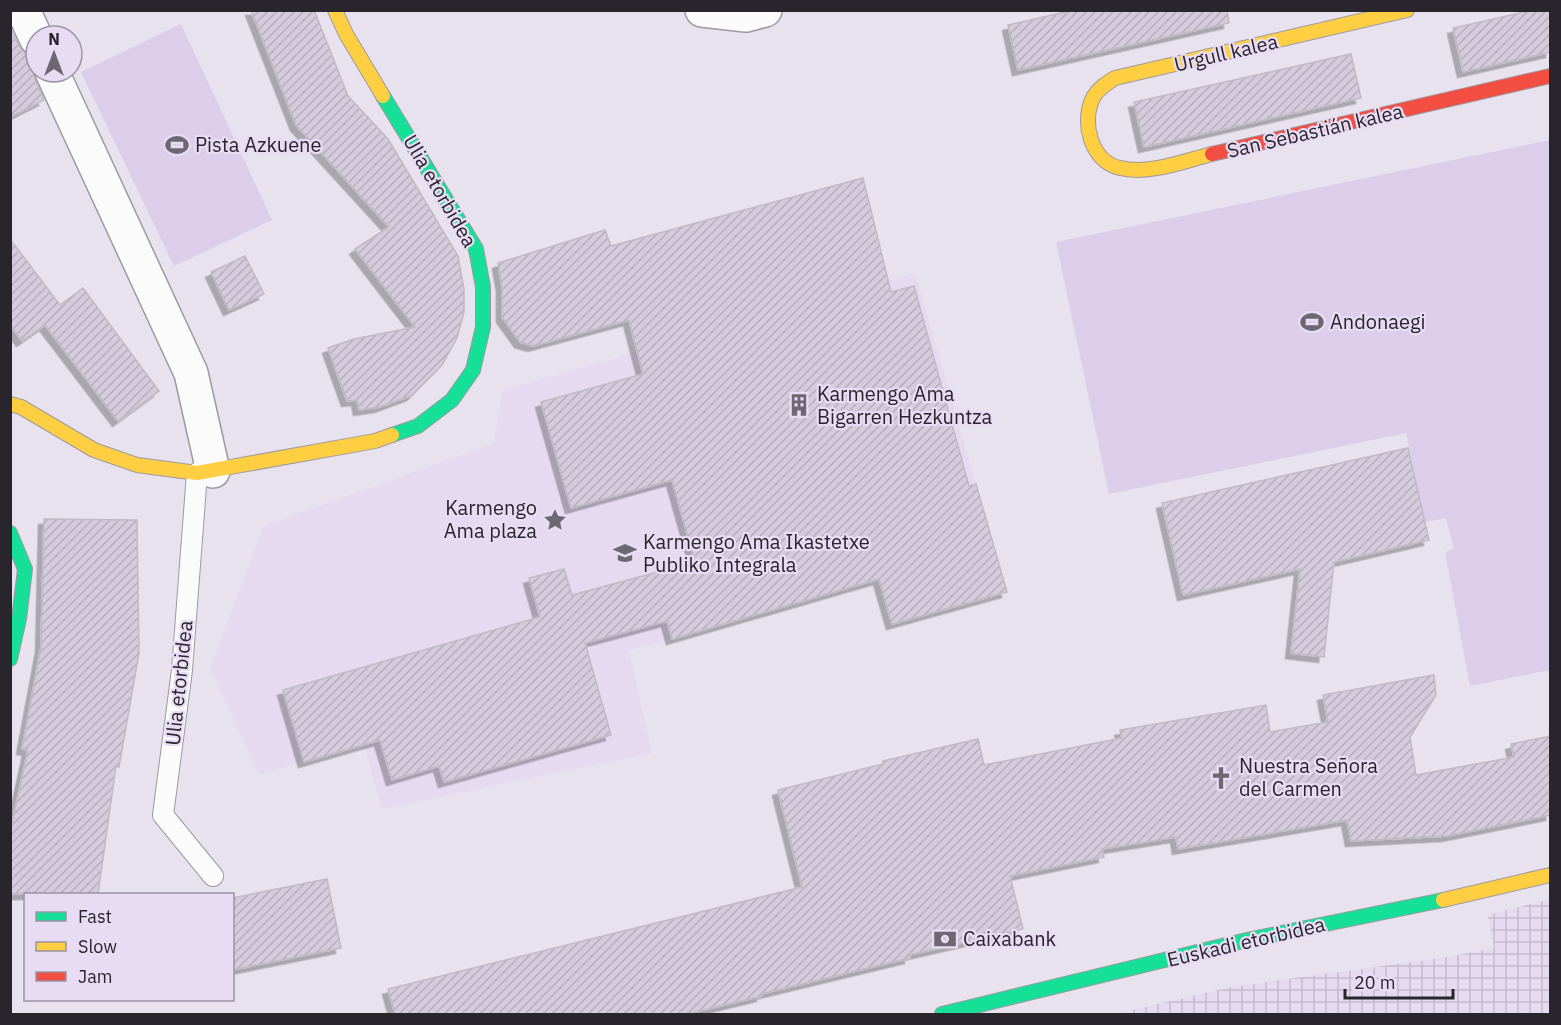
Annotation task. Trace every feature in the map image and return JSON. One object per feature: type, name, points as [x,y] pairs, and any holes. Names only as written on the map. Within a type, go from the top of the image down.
[{"type":"street","points":[[23,10],[30,24]]},
{"type":"street","name":"Ulia etorbidea","points":[[10,404],[21,407],[94,450],[137,465],[205,472],[375,441],[418,426],[452,400],[474,370],[483,327],[483,287],[476,249],[346,34],[334,10]]},
{"type":"street","points":[[702,10],[746,15],[765,10]]},
{"type":"street","name":"Urgull kalea","points":[[1091,140],[1089,119],[1094,97],[1105,84],[1115,78],[1407,10]]},
{"type":"street","name":"San Sebastián kalea","points":[[1091,140],[1097,155],[1109,165],[1127,170],[1157,167],[1551,76]]},
{"type":"street","points":[[58,84],[191,373],[205,472]]},
{"type":"street","points":[[10,533],[25,569],[19,619],[10,659]]},
{"type":"street","name":"Euskadi etorbidea","points":[[942,1014],[1247,940],[1551,875]]},
{"type":"lane","name":"Ulia etorbidea","points":[[205,472],[164,814],[213,876]]},
{"type":"shaded area","points":[[181,24],[272,220],[174,266],[84,78],[84,71]]},
{"type":"shaded area","name":"Andonaegi","points":[[1550,140],[1550,670],[1470,686],[1445,552],[1454,549],[1446,518],[1425,522],[1406,433],[1109,494],[1056,242]]},
{"type":"shaded area","name":"Karmengo Ama Ikastetxe Publiko Integrala","points":[[915,273],[1007,592],[892,624],[879,580],[629,651],[652,753],[382,809],[364,745],[259,774],[210,668],[264,526],[494,443],[503,390]]},
{"type":"shaded area","points":[[1550,899],[1550,1014],[1115,1014],[1231,987],[1448,957],[1494,948],[1488,915]]},
{"type":"building","points":[[251,10],[314,10],[348,96],[388,139],[458,256],[464,289],[464,312],[457,338],[442,365],[412,395],[380,407],[359,410],[357,400],[347,401],[328,348],[354,339],[415,327],[355,249],[389,227],[296,125]]},
{"type":"building","points":[[1074,10],[1227,10],[1229,23],[1018,70],[1008,25]]},
{"type":"building","points":[[1533,10],[1551,10],[1551,52],[1463,72],[1453,28]]},
{"type":"building","points":[[10,28],[24,52],[24,84],[37,84],[44,100],[10,117]]},
{"type":"building","points":[[1351,54],[1361,98],[1144,147],[1134,102]]},
{"type":"building","name":"Karmengo Ama Ikastetxe Publiko Integrala","points":[[863,178],[891,292],[914,286],[969,486],[976,484],[1007,592],[892,624],[879,579],[672,639],[667,621],[585,643],[611,735],[444,782],[439,766],[392,780],[380,740],[304,762],[283,690],[540,617],[529,578],[564,569],[572,595],[695,562],[672,480],[571,508],[541,402],[643,374],[629,320],[533,346],[520,342],[502,317],[502,287],[498,263],[605,230],[611,246]]},
{"type":"building","points":[[10,239],[60,305],[83,288],[159,391],[118,421],[45,325],[22,341],[10,325]]},
{"type":"building","points":[[245,256],[264,294],[229,310],[211,272]]},
{"type":"building","points":[[1408,448],[1429,540],[1334,562],[1324,657],[1291,653],[1300,569],[1183,595],[1162,503]]},
{"type":"building","points":[[44,519],[137,520],[139,653],[119,767],[116,766],[98,893],[10,894],[10,832],[28,750],[22,749],[41,647]]},
{"type":"building","points":[[1434,675],[1436,695],[1410,737],[1416,775],[1514,757],[1511,744],[1551,736],[1551,815],[1447,836],[1351,841],[1347,820],[1178,849],[1176,837],[1102,849],[1104,857],[1010,876],[1023,929],[909,955],[910,958],[687,1014],[395,1014],[388,989],[802,887],[778,790],[883,764],[883,761],[978,739],[984,765],[1122,738],[1120,730],[1266,705],[1270,732],[1328,722],[1323,695]]},
{"type":"building","points":[[327,879],[341,948],[234,970],[234,898]]},
{"type":"traffic: fast","points":[[383,96],[476,249],[483,287],[483,327],[473,370],[452,400],[418,426],[392,435]]},
{"type":"traffic: fast","points":[[10,533],[25,569],[19,619],[10,659]]},
{"type":"traffic: fast","points":[[942,1014],[1247,940],[1443,900]]},
{"type":"traffic: slow","points":[[335,10],[346,34],[383,96]]},
{"type":"traffic: slow","points":[[1212,154],[1143,170],[1131,170],[1110,164],[1095,149],[1088,128],[1090,106],[1094,96],[1115,78],[1407,10]]},
{"type":"traffic: slow","points":[[10,404],[21,407],[94,450],[137,465],[197,473],[375,441],[392,435]]},
{"type":"traffic: slow","points":[[1443,900],[1550,875]]},
{"type":"traffic: jam","points":[[1212,154],[1550,76]]},
{"type":"place","name":"Pista Azkuene","points":[[177,145]]},
{"type":"place","name":"Andonaegi","points":[[1312,322]]},
{"type":"place","name":"Karmengo Ama Bigarren Hezkuntza","points":[[799,405]]},
{"type":"place","name":"Karmengo Ama plaza","points":[[555,520]]},
{"type":"place","name":"Karmengo Ama Ikastetxe Publiko Integrala","points":[[625,553]]},
{"type":"place","name":"Nuestra Señora del Carmen","points":[[1221,778]]},
{"type":"place","name":"Caixabank","points":[[945,939]]}]
